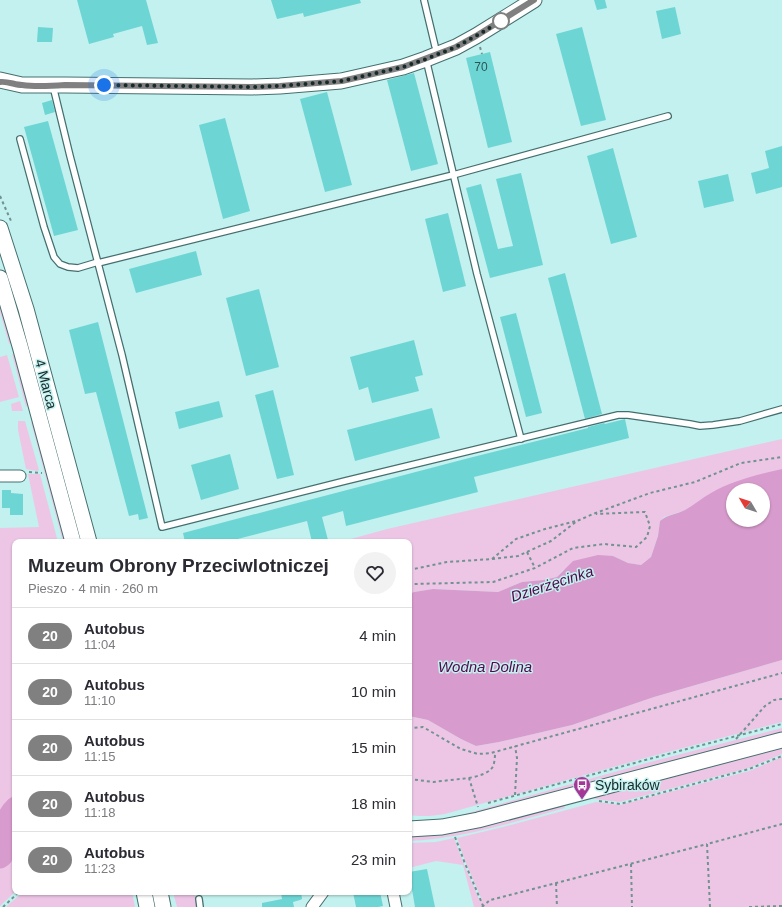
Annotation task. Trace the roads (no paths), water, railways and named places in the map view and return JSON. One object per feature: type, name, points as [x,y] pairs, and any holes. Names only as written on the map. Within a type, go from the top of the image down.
[{"type":"street","points":[[1,81],[22,85],[53,86],[252,87],[342,81],[403,67],[456,47],[534,0]]},
{"type":"street","name":"4 Marca","points":[[0,228],[26,309],[88,539]]},
{"type":"street","name":"4 Marca","points":[[0,278],[72,539]]},
{"type":"street","points":[[0,476],[20,476]]},
{"type":"street","points":[[412,829],[438,827],[478,820],[782,740]]},
{"type":"street","points":[[145,895],[147,907]]},
{"type":"street","points":[[161,895],[163,907]]},
{"type":"street","points":[[312,907],[321,895]]},
{"type":"street","points":[[394,895],[396,907]]},
{"type":"lane","points":[[424,0],[435,46],[432,56],[453,175],[477,274],[521,439]]},
{"type":"lane","points":[[53,86],[122,355],[162,527],[618,415],[628,415],[700,426],[740,420],[782,409]]},
{"type":"lane","points":[[20,139],[44,227],[54,257],[60,264],[68,268],[78,268],[453,175],[668,116]]},
{"type":"lane","points":[[199,900],[200,907]]},
{"type":"water","name":"Wodna Dolina","points":[[782,469],[782,660],[654,697],[572,725],[476,746],[428,720],[412,717],[412,593],[433,589],[498,592],[522,582],[557,577],[573,561],[598,555],[613,556],[628,563],[641,565],[651,557],[658,536],[660,521],[685,510],[726,486],[726,527],[770,527],[770,483],[732,483],[745,478]]},
{"type":"waterway","name":"Dzierżęcinka","points":[[0,859],[3,857],[4,828],[8,814],[12,810]]},
{"type":"place","name":"Sybiraków","points":[[582,800]]}]
